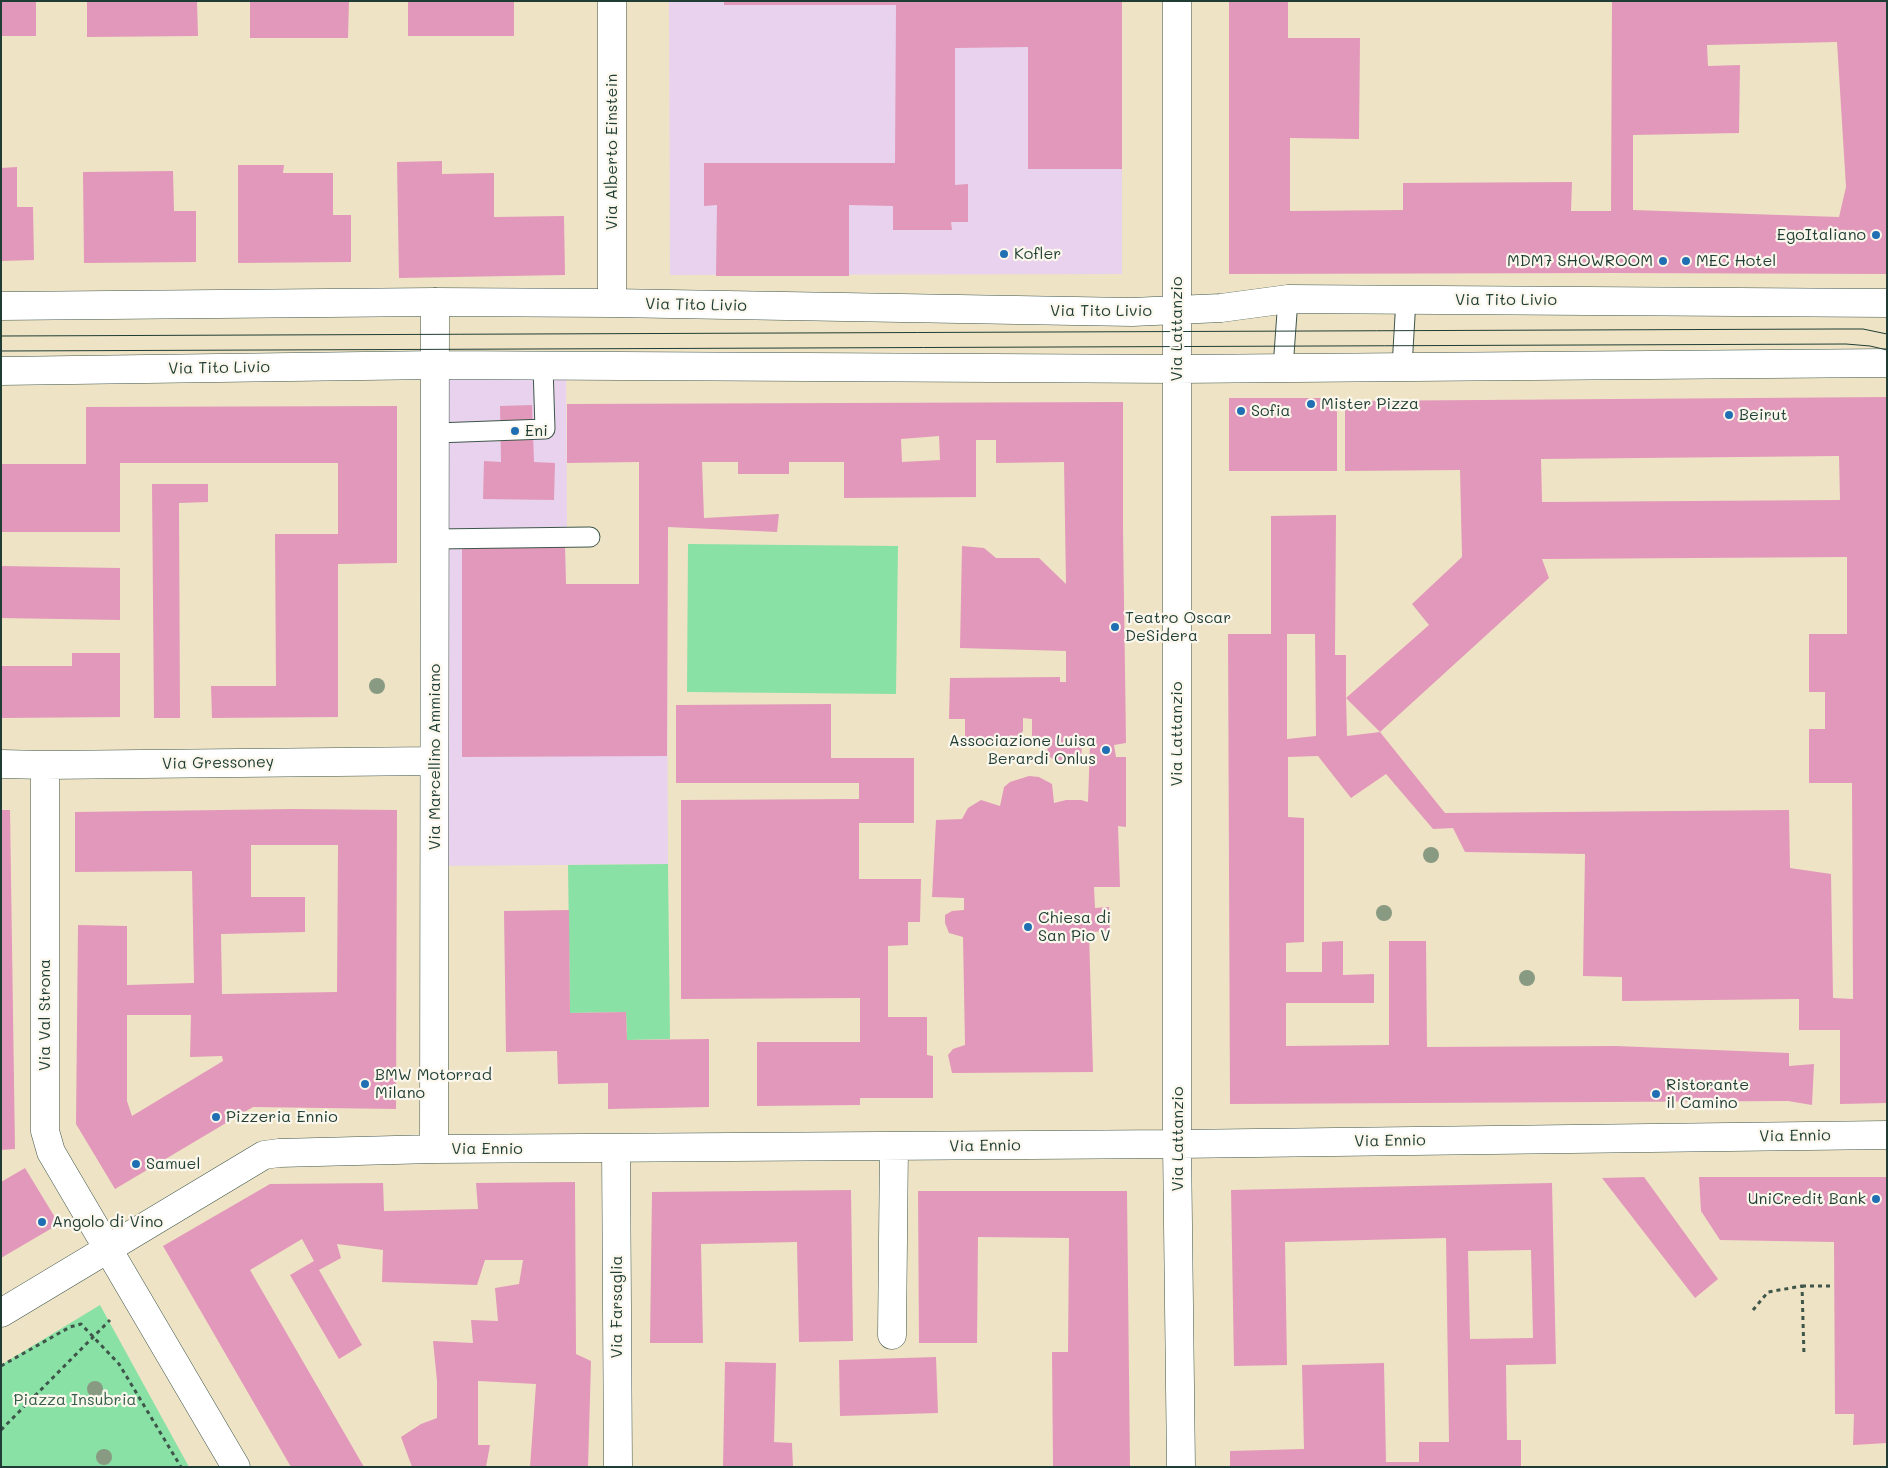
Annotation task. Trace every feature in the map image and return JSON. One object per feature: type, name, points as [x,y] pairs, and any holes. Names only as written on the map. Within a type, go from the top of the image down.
[{"type":"street","name":"Via Alberto Einstein","points":[[612,1],[612,303]]},
{"type":"street","name":"Via Lattanzio","points":[[1177,1],[1177,1144],[1181,1467]]},
{"type":"street","name":"Via Tito Livio","points":[[1,306],[435,302],[612,303],[1132,312],[1221,308],[1288,298],[1887,303]]},
{"type":"street","points":[[435,302],[436,365]]},
{"type":"street","name":"Via Tito Livio","points":[[1,371],[436,365],[1177,369],[1887,363]]},
{"type":"street","name":"Via Marcellino Ammiano","points":[[434,1149],[436,365]]},
{"type":"street","name":"Via Gressoney","points":[[1,764],[434,760]]},
{"type":"street","name":"Via Val Strona","points":[[45,765],[45,1131],[51,1152],[108,1250]]},
{"type":"street","name":"Via Ennio","points":[[108,1250],[264,1155],[292,1153],[434,1149],[1177,1144],[1887,1135]]},
{"type":"street","points":[[892,1335],[894,1146]]},
{"type":"street","name":"Via Farsaglia","points":[[616,1148],[618,1467]]},
{"type":"street","points":[[1,1313],[108,1250],[236,1467]]},
{"type":"lane","points":[[1283,368],[1288,298]]},
{"type":"lane","points":[[1402,367],[1406,299]]},
{"type":"lane","points":[[436,432],[545,430],[543,366]]},
{"type":"lane","points":[[435,539],[590,537]]},
{"type":"path","points":[[1802,1286],[1804,1356]]},
{"type":"path","points":[[1753,1310],[1768,1292],[1802,1286],[1830,1286]]},
{"type":"path","points":[[1,1430],[110,1320]]},
{"type":"path","points":[[1,1366],[81,1324],[119,1364],[181,1467]]},
{"type":"shaded area","points":[[669,1],[1122,1],[1122,274],[670,275]]},
{"type":"shaded area","points":[[438,367],[566,369],[566,584],[667,655],[668,864],[437,866]]},
{"type":"green space","points":[[688,544],[898,546],[896,694],[687,692]]},
{"type":"green space","points":[[668,864],[670,1039],[627,1040],[626,1012],[570,1013],[568,865]]},
{"type":"green space","name":"Piazza Insubria","points":[[100,1305],[189,1467],[1,1467],[1,1365]]},
{"type":"building","points":[[1,1],[36,1],[36,36],[1,36]]},
{"type":"building","points":[[87,1],[197,1],[198,36],[87,37]]},
{"type":"building","points":[[250,1],[349,1],[348,38],[250,38]]},
{"type":"building","points":[[408,1],[514,1],[514,36],[408,36]]},
{"type":"building","points":[[724,1],[1122,1],[1122,169],[1028,169],[1028,47],[955,48],[955,185],[968,184],[968,222],[951,222],[952,230],[893,230],[893,206],[849,205],[849,276],[716,276],[717,205],[704,206],[704,163],[895,163],[896,5],[724,5]]},
{"type":"building","points":[[1229,1],[1288,1],[1288,38],[1360,38],[1359,139],[1290,138],[1290,211],[1403,210],[1403,183],[1572,182],[1571,211],[1611,211],[1612,1],[1887,1],[1887,274],[1229,274]],"holes":[[[1837,42],[1846,187],[1839,217],[1633,210],[1633,135],[1739,133],[1740,65],[1708,66],[1707,45]]]},
{"type":"building","points":[[442,161],[442,174],[494,173],[494,217],[564,216],[565,275],[399,278],[397,162]]},
{"type":"building","points":[[238,165],[284,165],[283,173],[333,173],[333,215],[351,215],[351,262],[238,263]]},
{"type":"building","points":[[17,167],[17,207],[33,207],[34,260],[1,261],[1,168]]},
{"type":"building","points":[[173,171],[174,211],[196,211],[196,262],[84,263],[83,172]]},
{"type":"building","points":[[1887,397],[1887,1103],[1840,1104],[1840,1030],[1799,1030],[1799,999],[1622,1001],[1622,977],[1583,976],[1585,854],[1465,852],[1453,828],[1433,829],[1386,774],[1351,798],[1318,756],[1288,757],[1288,817],[1304,818],[1304,942],[1286,943],[1286,972],[1322,972],[1322,942],[1343,941],[1343,975],[1374,974],[1374,1003],[1286,1003],[1286,1046],[1389,1045],[1389,941],[1426,941],[1427,1047],[1616,1046],[1789,1053],[1789,1066],[1814,1064],[1812,1105],[1788,1101],[1230,1104],[1228,634],[1271,634],[1271,516],[1336,515],[1335,655],[1346,655],[1346,698],[1429,625],[1412,604],[1462,557],[1460,470],[1345,471],[1345,401]],"holes":[[[1839,456],[1840,500],[1542,502],[1541,459]],[[1847,557],[1847,634],[1809,634],[1809,692],[1825,692],[1825,729],[1809,729],[1809,783],[1852,783],[1853,999],[1833,998],[1831,874],[1790,868],[1789,810],[1445,813],[1380,732],[1549,578],[1542,559]],[[1287,634],[1315,634],[1316,736],[1287,739]],[[1346,698],[1380,732],[1347,736]]]},
{"type":"building","points":[[1229,398],[1337,398],[1337,471],[1229,471]]},
{"type":"building","points":[[1123,402],[1126,743],[1114,745],[1116,757],[1126,757],[1126,827],[1118,826],[1120,887],[1094,887],[1095,908],[1109,907],[1110,931],[1089,932],[1093,1072],[952,1073],[948,1055],[953,1049],[965,1045],[963,937],[949,933],[945,923],[945,915],[952,911],[964,910],[964,898],[932,897],[936,820],[962,819],[968,808],[981,800],[1000,806],[1004,787],[1010,782],[1029,776],[1039,777],[1052,784],[1054,803],[1066,800],[1088,802],[1090,744],[1082,744],[1081,764],[1059,765],[1048,755],[1047,744],[1032,746],[1032,719],[1023,718],[1023,731],[1012,743],[965,743],[965,719],[949,719],[950,678],[1060,677],[1060,682],[1066,682],[1066,651],[960,648],[962,546],[984,548],[996,558],[1039,558],[1066,584],[1064,462],[996,463],[996,440],[976,440],[976,497],[844,498],[844,462],[789,462],[789,474],[738,474],[738,462],[702,462],[704,518],[779,514],[777,532],[668,527],[667,756],[462,757],[462,546],[565,546],[566,584],[639,584],[639,462],[567,463],[567,404]],"holes":[[[939,436],[940,460],[902,462],[901,439]]]},
{"type":"building","points":[[532,405],[534,462],[555,463],[554,500],[483,499],[484,461],[501,462],[500,406]]},
{"type":"building","points":[[397,406],[397,563],[338,564],[338,717],[212,718],[211,686],[276,686],[275,534],[338,534],[338,463],[120,463],[120,532],[1,532],[1,464],[86,464],[86,407]]},
{"type":"building","points":[[152,484],[208,484],[208,502],[179,503],[180,718],[154,718]]},
{"type":"building","points":[[1,566],[120,568],[120,620],[1,618]]},
{"type":"building","points":[[72,653],[120,653],[120,717],[1,718],[1,666],[72,666]]},
{"type":"building","points":[[831,704],[831,758],[914,758],[914,823],[859,823],[859,879],[921,879],[920,922],[908,922],[908,945],[888,946],[888,1017],[927,1017],[927,1055],[933,1056],[933,1098],[860,1098],[860,1105],[757,1106],[757,1042],[860,1042],[860,998],[681,999],[681,800],[859,799],[859,783],[676,783],[676,705]]},
{"type":"building","points":[[294,809],[397,810],[396,1109],[253,1107],[115,1189],[76,1124],[78,925],[127,926],[127,985],[194,983],[192,871],[75,872],[75,812]],"holes":[[[251,845],[338,845],[337,992],[222,994],[221,934],[305,932],[305,897],[251,897]],[[127,1015],[191,1015],[190,1057],[222,1056],[223,1061],[132,1116],[127,1101]]]},
{"type":"building","points":[[1,810],[10,810],[15,1149],[1,1150]]},
{"type":"building","points":[[569,910],[570,1013],[626,1012],[627,1040],[709,1039],[709,1107],[608,1109],[608,1083],[558,1084],[557,1051],[506,1052],[504,911]]},
{"type":"building","points":[[25,1168],[59,1224],[1,1258],[1,1182]]},
{"type":"building","points":[[1644,1177],[1718,1279],[1695,1298],[1602,1178]]},
{"type":"building","points":[[1699,1177],[1887,1177],[1887,1443],[1853,1445],[1854,1414],[1835,1414],[1834,1242],[1720,1240],[1701,1211]]},
{"type":"building","points":[[575,1182],[576,1354],[591,1361],[588,1467],[530,1467],[536,1384],[478,1381],[478,1445],[490,1445],[486,1467],[412,1467],[401,1437],[421,1424],[437,1418],[437,1381],[433,1341],[473,1343],[471,1320],[498,1321],[495,1288],[519,1284],[523,1260],[485,1260],[477,1285],[382,1282],[383,1250],[337,1244],[341,1258],[319,1270],[362,1345],[339,1359],[290,1275],[314,1261],[302,1239],[250,1270],[364,1467],[291,1467],[163,1246],[270,1184],[383,1183],[384,1211],[478,1209],[476,1183]]},
{"type":"building","points":[[1552,1183],[1556,1364],[1506,1365],[1507,1440],[1521,1440],[1521,1467],[1230,1467],[1230,1451],[1304,1449],[1302,1365],[1384,1363],[1386,1462],[1419,1462],[1419,1442],[1449,1442],[1446,1238],[1285,1242],[1287,1365],[1234,1366],[1231,1190]],"holes":[[[1531,1250],[1533,1338],[1470,1339],[1468,1251]]]},
{"type":"building","points":[[851,1190],[853,1341],[799,1342],[797,1242],[701,1244],[703,1343],[650,1343],[652,1192]]},
{"type":"building","points":[[918,1191],[1127,1191],[1130,1467],[1053,1467],[1052,1352],[1068,1352],[1069,1238],[978,1237],[977,1343],[919,1343]]},
{"type":"building","points":[[936,1357],[938,1413],[840,1416],[839,1360]]},
{"type":"building","points":[[725,1362],[776,1363],[774,1442],[792,1443],[793,1467],[723,1467]]},
{"type":"tram line","points":[[1,336],[1835,329],[1863,329],[1887,334]]},
{"type":"tram line","points":[[1,351],[1846,344],[1887,350]]},
{"type":"place","name":"EgoItaliano","points":[[1876,235]]},
{"type":"place","name":"Kofler","points":[[1004,254]]},
{"type":"place","name":"MDM7 SHOWROOM","points":[[1663,261]]},
{"type":"place","name":"MEC Hotel","points":[[1686,261]]},
{"type":"place","name":"Mister Pizza","points":[[1311,404]]},
{"type":"place","name":"Sofia","points":[[1241,411]]},
{"type":"place","name":"Beirut","points":[[1729,415]]},
{"type":"place","name":"Eni","points":[[515,431]]},
{"type":"place","name":"Teatro Oscar DeSidera","points":[[1115,627]]},
{"type":"place","name":"Associazione Luisa Berardi Onlus","points":[[1106,750]]},
{"type":"place","name":"Chiesa di San Pio V","points":[[1028,927]]},
{"type":"place","name":"BMW Motorrad Milano","points":[[365,1084]]},
{"type":"place","name":"Ristorante il Camino","points":[[1656,1094]]},
{"type":"place","name":"Pizzeria Ennio","points":[[216,1117]]},
{"type":"place","name":"Samuel","points":[[136,1164]]},
{"type":"place","name":"UniCredit Bank","points":[[1876,1199]]},
{"type":"place","name":"Angolo di Vino","points":[[42,1222]]}]
